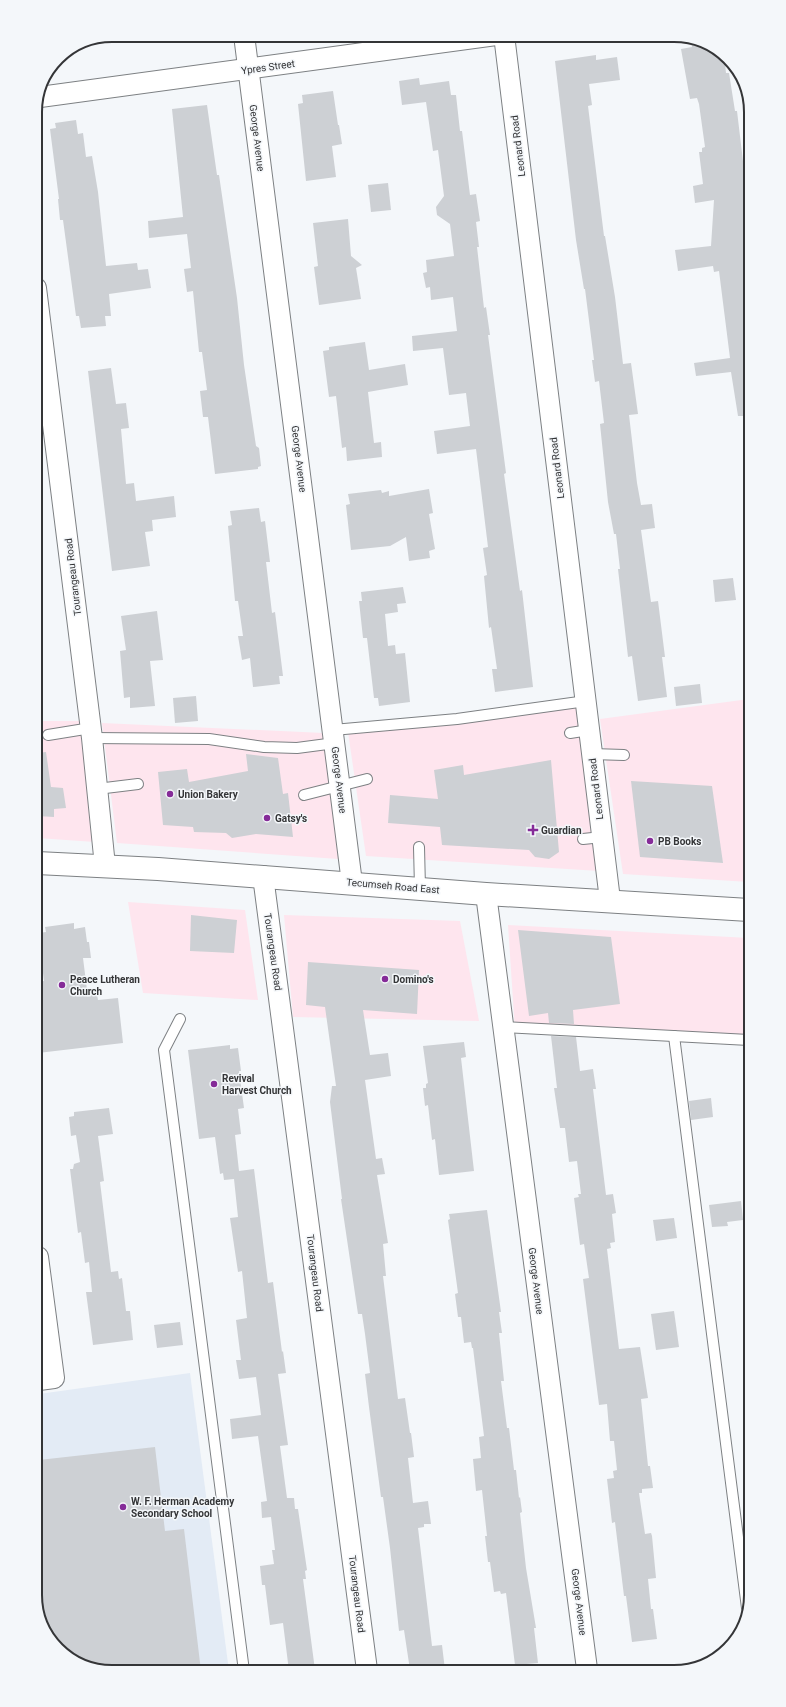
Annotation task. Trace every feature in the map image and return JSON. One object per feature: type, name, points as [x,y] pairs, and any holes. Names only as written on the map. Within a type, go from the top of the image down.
[{"type":"main road","name":"Tecumseh Road East","points":[[42,863],[263,876],[486,894],[610,900],[744,910]]},
{"type":"street","name":"George Avenue","points":[[245,42],[352,883]]},
{"type":"street","name":"Ypres Street","points":[[44,97],[445,42]]},
{"type":"street","name":"Leonard Road","points":[[505,42],[592,754],[593,838],[610,900]]},
{"type":"street","name":"Tourangeau Road","points":[[42,336],[92,733],[105,866]]},
{"type":"street","name":"Tourangeau Road","points":[[263,876],[366,1665]]},
{"type":"street","name":"George Avenue","points":[[486,894],[586,1665]]},
{"type":"street","points":[[42,1318],[46,1379]]},
{"type":"lane","points":[[48,735],[92,733],[209,739],[264,747],[297,748],[334,736],[586,701]]},
{"type":"lane","points":[[570,733],[589,730]]},
{"type":"lane","points":[[592,754],[624,755]]},
{"type":"lane","points":[[304,795],[367,778]]},
{"type":"lane","points":[[97,789],[138,784]]},
{"type":"lane","points":[[419,848],[420,888]]},
{"type":"lane","points":[[180,1019],[164,1050],[243,1665]]},
{"type":"lane","points":[[503,1027],[744,1040]]},
{"type":"lane","points":[[674,1036],[744,1584]]},
{"type":"shaded area","points":[[744,700],[744,882],[623,874],[600,719]]},
{"type":"shaded area","points":[[578,703],[599,871],[366,856],[348,732]]},
{"type":"shaded area","points":[[42,721],[79,721],[95,842],[42,838]]},
{"type":"shaded area","points":[[102,723],[324,733],[338,859],[117,843]]},
{"type":"shaded area","points":[[128,902],[245,910],[258,1000],[143,993]]},
{"type":"shaded area","points":[[284,915],[460,921],[479,1021],[293,1017]]},
{"type":"shaded area","points":[[508,925],[744,938],[744,1041],[515,1030]]},
{"type":"shaded area","name":"W. F. Herman Academy Secondary School","points":[[190,1373],[228,1665],[99,1664],[95,1663],[51,1629],[43,1608],[42,1599],[42,1394]]},
{"type":"building","points":[[692,45],[705,49],[725,65],[726,73],[729,73],[735,111],[737,111],[744,170],[744,416],[738,416],[731,372],[696,376],[694,363],[730,358],[719,271],[714,272],[713,266],[678,271],[675,250],[711,246],[714,200],[695,203],[693,186],[703,184],[699,152],[702,152],[702,148],[705,147],[699,104],[697,98],[690,99],[681,49],[692,47]]},
{"type":"building","points":[[596,55],[596,60],[617,57],[620,80],[589,84],[592,105],[588,106],[604,236],[615,297],[623,364],[631,363],[638,414],[629,415],[637,483],[641,505],[652,504],[655,528],[641,530],[651,602],[658,601],[665,657],[662,657],[667,697],[638,701],[632,656],[628,657],[618,569],[620,569],[616,534],[614,534],[608,502],[600,424],[604,423],[599,381],[595,382],[592,360],[594,360],[585,289],[576,240],[555,61]]},
{"type":"building","points":[[419,78],[420,85],[449,81],[451,95],[456,95],[470,195],[476,194],[480,221],[476,222],[479,247],[477,247],[484,308],[486,307],[490,335],[488,335],[506,473],[504,474],[520,591],[522,590],[533,687],[495,692],[492,669],[497,669],[491,627],[489,628],[484,576],[487,575],[483,548],[488,547],[476,449],[437,454],[434,431],[470,426],[466,393],[449,395],[443,348],[413,351],[412,336],[457,331],[453,297],[431,300],[430,287],[426,288],[423,273],[427,272],[426,260],[454,256],[450,224],[437,215],[436,207],[444,196],[438,150],[433,151],[426,102],[402,105],[399,81]]},
{"type":"building","points":[[333,91],[342,144],[332,146],[336,177],[306,181],[298,104],[303,103],[302,95]]},
{"type":"building","points":[[207,105],[237,298],[244,365],[256,446],[259,448],[261,466],[258,467],[258,469],[215,474],[208,417],[203,417],[200,391],[207,390],[202,352],[199,352],[193,291],[187,292],[184,269],[191,268],[187,234],[149,238],[148,221],[183,217],[172,109]]},
{"type":"building","points":[[76,120],[78,134],[83,133],[86,157],[92,156],[98,192],[106,266],[137,263],[138,270],[148,269],[151,288],[109,294],[111,316],[105,316],[106,326],[81,328],[79,316],[76,316],[63,220],[60,220],[59,199],[50,129],[56,128],[55,123]]},
{"type":"building","points":[[388,183],[391,210],[371,212],[368,185]]},
{"type":"building","points":[[348,219],[351,256],[362,265],[356,268],[361,299],[319,305],[314,267],[318,266],[313,223]]},
{"type":"building","points":[[365,342],[369,370],[405,364],[408,385],[368,392],[374,443],[381,442],[382,457],[347,461],[346,447],[342,448],[336,396],[329,397],[323,351],[329,350],[329,347]]},
{"type":"building","points":[[111,368],[116,404],[126,403],[129,428],[121,429],[126,484],[134,483],[136,501],[174,496],[176,517],[152,520],[153,531],[145,532],[150,566],[112,571],[88,371]]},
{"type":"building","points":[[429,489],[433,513],[429,514],[435,549],[429,551],[430,558],[409,561],[406,537],[390,546],[351,550],[346,505],[350,504],[348,494],[381,490],[382,493],[389,491],[389,496]]},
{"type":"building","points":[[259,508],[261,522],[265,521],[270,562],[266,562],[272,613],[275,612],[283,676],[279,676],[280,684],[253,687],[250,658],[242,660],[238,636],[243,636],[238,601],[235,601],[228,526],[232,525],[230,511]]},
{"type":"building","points":[[733,578],[736,600],[715,602],[713,580]]},
{"type":"building","points":[[403,587],[406,603],[397,604],[398,612],[385,614],[388,646],[395,645],[396,654],[405,653],[410,702],[379,706],[378,698],[374,698],[367,638],[363,638],[359,601],[362,601],[361,592]]},
{"type":"building","points":[[157,611],[163,660],[150,661],[155,706],[130,708],[130,697],[124,698],[120,651],[126,650],[121,616]]},
{"type":"building","points":[[700,684],[702,703],[676,706],[674,687]]},
{"type":"building","points":[[196,696],[198,721],[175,723],[173,698]]},
{"type":"building","points":[[42,752],[46,752],[51,787],[63,788],[66,808],[54,809],[54,817],[42,816]]},
{"type":"building","points":[[246,754],[278,758],[283,794],[288,793],[293,837],[256,834],[232,838],[226,833],[194,832],[193,827],[163,825],[158,772],[187,769],[189,782],[248,771]]},
{"type":"building","points":[[551,760],[559,852],[549,859],[535,857],[529,850],[442,845],[440,827],[388,823],[390,795],[438,799],[434,770],[463,765],[464,775]]},
{"type":"building","points":[[631,781],[712,786],[723,863],[640,857]]},
{"type":"building","points":[[191,915],[237,920],[234,953],[190,951]]},
{"type":"building","name":"Peace Lutheran Church","points":[[74,923],[74,929],[85,927],[91,958],[83,958],[87,990],[96,989],[98,1000],[118,998],[123,1043],[42,1053],[42,981],[44,981],[42,965],[42,932],[46,932],[45,927]]},
{"type":"building","points":[[518,930],[611,937],[620,1004],[573,1010],[574,1024],[549,1023],[548,1013],[529,1016]]},
{"type":"building","points":[[308,962],[419,970],[417,1014],[363,1010],[370,1055],[388,1053],[391,1076],[365,1080],[376,1159],[382,1158],[385,1174],[377,1175],[388,1243],[383,1244],[386,1276],[383,1276],[398,1399],[405,1398],[411,1433],[414,1457],[408,1458],[413,1503],[428,1501],[431,1524],[424,1524],[424,1527],[418,1528],[432,1646],[442,1645],[444,1665],[409,1665],[404,1630],[399,1631],[390,1548],[383,1497],[381,1497],[365,1374],[370,1373],[365,1334],[362,1314],[358,1314],[341,1199],[330,1102],[332,1086],[336,1086],[325,1007],[306,1005]]},
{"type":"building","points":[[551,1036],[576,1037],[580,1071],[593,1069],[596,1089],[593,1089],[606,1195],[613,1194],[616,1213],[612,1214],[615,1242],[610,1243],[611,1248],[607,1249],[619,1349],[640,1347],[648,1398],[641,1399],[648,1466],[650,1466],[653,1488],[642,1489],[642,1493],[639,1493],[645,1534],[651,1533],[652,1536],[656,1578],[648,1579],[651,1609],[653,1609],[657,1639],[632,1642],[626,1596],[624,1596],[615,1522],[612,1523],[607,1479],[614,1478],[613,1471],[617,1470],[614,1441],[610,1441],[607,1404],[599,1405],[583,1279],[589,1278],[584,1244],[580,1245],[574,1198],[579,1197],[578,1194],[581,1194],[577,1161],[569,1162],[565,1128],[560,1128],[554,1088],[557,1088]]},
{"type":"building","points":[[464,1042],[466,1057],[461,1058],[474,1171],[439,1175],[435,1139],[432,1140],[428,1105],[425,1106],[423,1088],[426,1088],[426,1084],[428,1083],[423,1046]]},
{"type":"building","points":[[230,1045],[230,1049],[238,1048],[241,1071],[239,1071],[244,1108],[238,1109],[241,1134],[235,1135],[239,1171],[254,1169],[268,1283],[273,1282],[286,1373],[278,1374],[288,1445],[280,1446],[287,1498],[294,1498],[295,1509],[298,1509],[307,1570],[305,1571],[306,1579],[303,1579],[314,1665],[288,1665],[283,1623],[270,1625],[265,1585],[262,1585],[260,1566],[274,1564],[272,1550],[275,1550],[271,1517],[262,1518],[261,1502],[267,1501],[258,1436],[232,1439],[230,1419],[261,1415],[256,1377],[239,1379],[236,1360],[241,1360],[236,1320],[247,1318],[242,1271],[238,1272],[230,1218],[238,1217],[234,1179],[224,1180],[223,1173],[220,1174],[215,1137],[199,1139],[188,1050]]},
{"type":"building","points":[[711,1098],[713,1117],[691,1120],[689,1101]]},
{"type":"building","points":[[109,1108],[113,1134],[98,1136],[104,1181],[100,1182],[111,1272],[118,1271],[119,1279],[122,1278],[126,1311],[130,1311],[133,1340],[93,1345],[86,1292],[92,1292],[89,1262],[85,1263],[81,1232],[78,1233],[70,1169],[73,1169],[74,1164],[80,1162],[76,1135],[71,1136],[69,1117],[74,1116],[74,1112]]},
{"type":"building","points":[[741,1201],[743,1220],[727,1222],[728,1226],[712,1227],[709,1205]]},
{"type":"building","points":[[487,1210],[501,1312],[499,1312],[502,1333],[499,1333],[504,1381],[501,1381],[507,1428],[509,1428],[514,1470],[516,1470],[522,1512],[520,1513],[526,1568],[536,1628],[534,1628],[538,1663],[515,1665],[506,1593],[501,1594],[500,1591],[494,1592],[490,1562],[488,1562],[482,1490],[476,1491],[473,1459],[481,1458],[479,1437],[484,1436],[473,1348],[471,1342],[464,1343],[461,1317],[458,1317],[455,1294],[458,1293],[448,1220],[450,1219],[449,1214]]},
{"type":"building","points":[[674,1218],[677,1238],[656,1241],[653,1220]]},
{"type":"building","points":[[674,1311],[679,1347],[656,1350],[651,1314]]},
{"type":"building","points":[[180,1322],[183,1345],[157,1348],[154,1325]]},
{"type":"building","points":[[155,1447],[165,1531],[184,1529],[200,1665],[99,1664],[77,1656],[57,1638],[49,1626],[43,1608],[42,1599],[42,1460]]},
{"type":"place","name":"Union Bakery","points":[[170,794]]},
{"type":"place","name":"Gatsy's","points":[[267,818]]},
{"type":"place","name":"Guardian","points":[[533,830]]},
{"type":"place","name":"PB Books","points":[[650,841]]},
{"type":"place","name":"Domino's","points":[[385,979]]},
{"type":"place","name":"Peace Lutheran Church","points":[[62,985]]},
{"type":"place","name":"Revival Harvest Church","points":[[214,1084]]},
{"type":"place","name":"W. F. Herman Academy Secondary School","points":[[123,1507]]}]
